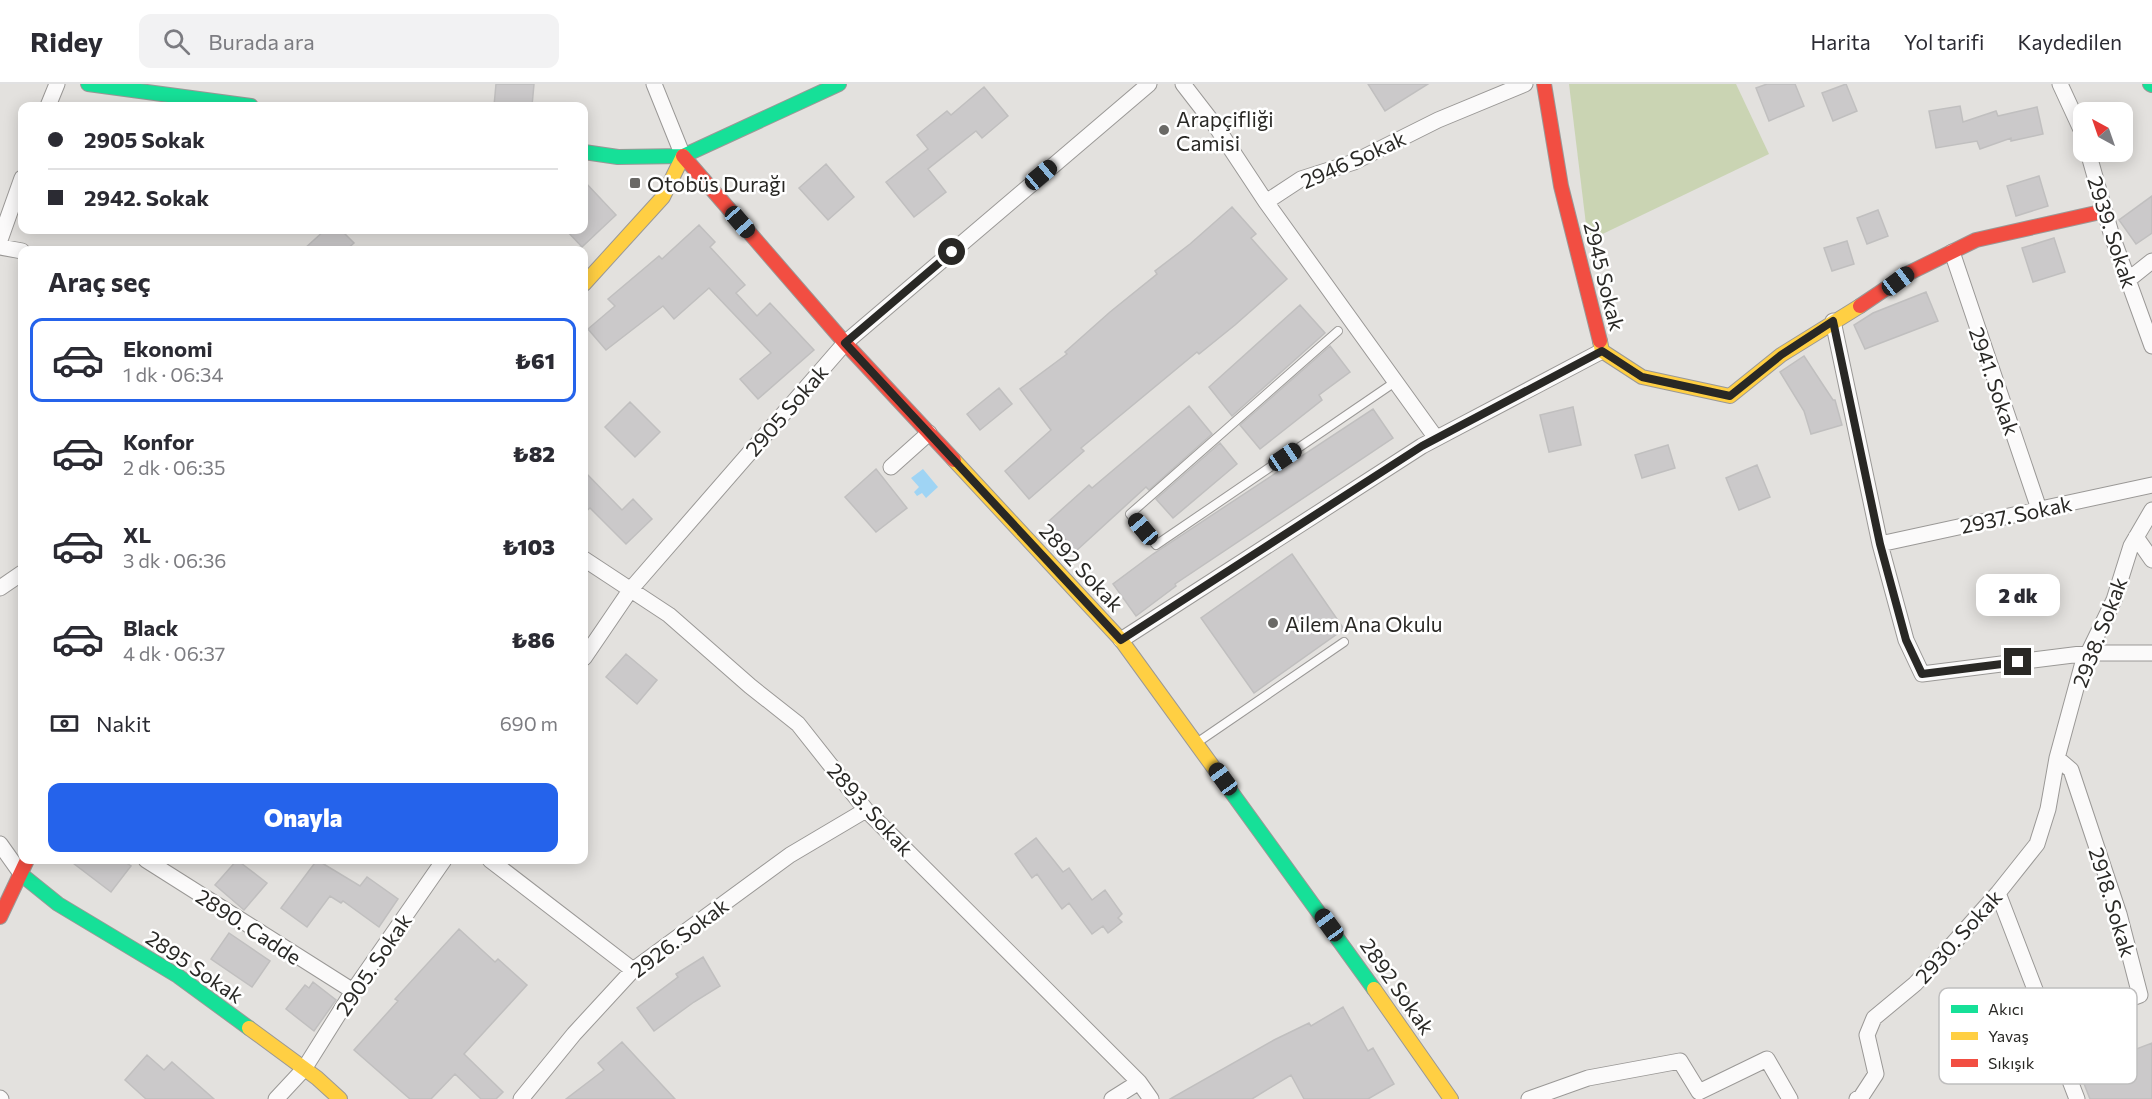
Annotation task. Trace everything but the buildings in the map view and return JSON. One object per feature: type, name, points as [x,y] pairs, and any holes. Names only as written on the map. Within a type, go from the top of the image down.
[{"type":"street","points":[[50,102],[57,84]]},
{"type":"street","points":[[88,84],[148,88],[228,102]]},
{"type":"street","points":[[588,280],[663,197],[683,156],[654,84]]},
{"type":"street","points":[[588,153],[618,157],[683,156],[839,84]]},
{"type":"street","name":"2905 Sokak","points":[[631,589],[845,343],[1149,84]]},
{"type":"street","points":[[1183,84],[1217,128],[1266,202],[1436,438]]},
{"type":"street","name":"2946 Sokak","points":[[1266,202],[1301,179],[1354,162],[1438,120],[1524,84]]},
{"type":"street","name":"2945 Sokak","points":[[1544,84],[1561,186],[1602,351],[1642,377],[1730,396],[1781,355],[1886,290],[1909,273],[1976,240],[2105,211]]},
{"type":"street","points":[[2060,84],[2073,112]]},
{"type":"street","name":"2892 Sokak","points":[[683,156],[845,343],[1121,640],[1148,681],[1197,743],[1369,980],[1451,1099]]},
{"type":"street","name":"2939. Sokak","points":[[2091,162],[2105,211],[2152,346]]},
{"type":"street","points":[[0,240],[18,189]]},
{"type":"street","points":[[0,247],[18,250]]},
{"type":"street","name":"2941. Sokak","points":[[1952,252],[2039,509]]},
{"type":"street","points":[[2128,280],[2152,261]]},
{"type":"street","points":[[1833,321],[1880,544],[1906,640],[1922,674],[2089,653],[2152,653]]},
{"type":"street","points":[[1121,640],[1436,438],[1602,351]]},
{"type":"street","points":[[891,467],[929,433]]},
{"type":"street","name":"2937. Sokak","points":[[1880,544],[2152,485]]},
{"type":"street","name":"2938. Sokak","points":[[2057,758],[2082,666],[2114,600],[2136,537],[2152,510]]},
{"type":"street","points":[[2136,537],[2152,560]]},
{"type":"street","name":"2893. Sokak","points":[[588,562],[669,615],[750,686],[798,724],[866,810],[1139,1082],[1150,1099]]},
{"type":"street","points":[[0,588],[18,576]]},
{"type":"street","points":[[588,652],[631,589]]},
{"type":"street","name":"2930. Sokak","points":[[1860,1098],[1876,1074],[1867,1035],[1874,1018],[1915,984],[1998,893],[2037,844],[2049,808],[2057,758]]},
{"type":"street","name":"2918. Sokak","points":[[2057,758],[2071,770],[2119,914],[2140,994],[2137,995]]},
{"type":"street","name":"2926. Sokak","points":[[521,1099],[574,1034],[633,970],[790,855],[866,810]]},
{"type":"street","points":[[0,844],[21,875]]},
{"type":"street","points":[[0,917],[25,864]]},
{"type":"street","name":"2890. Cadde","points":[[152,864],[353,992]]},
{"type":"street","name":"2905. Sokak","points":[[276,1099],[304,1069],[353,992],[441,864]]},
{"type":"street","points":[[495,864],[633,970]]},
{"type":"street","name":"2895 Sokak","points":[[21,875],[58,904],[177,976],[304,1069],[340,1099]]},
{"type":"street","points":[[1998,893],[2034,988]]},
{"type":"street","points":[[1528,1099],[1588,1078],[1680,1061],[1699,1092],[1767,1059],[1790,1099]]},
{"type":"street","points":[[1112,1099],[1139,1082]]},
{"type":"street","points":[[2071,1084],[2077,1099]]},
{"type":"lane","points":[[1338,332],[1130,514],[1156,545],[1395,382]]},
{"type":"lane","points":[[1197,743],[1344,642]]},
{"type":"green space","points":[[1569,84],[1736,84],[1769,154],[1588,241]]},
{"type":"water","points":[[923,469],[938,487],[926,498],[922,493],[917,496],[914,492],[919,487],[911,478]]},
{"type":"traffic: fast","points":[[88,84],[221,102]]},
{"type":"traffic: fast","points":[[588,153],[618,157],[683,156],[839,84]]},
{"type":"traffic: fast","points":[[1219,775],[1374,989]]},
{"type":"traffic: fast","points":[[22,875],[58,904],[178,976],[249,1028]]},
{"type":"traffic: slow","points":[[588,280],[663,197],[683,156]]},
{"type":"traffic: slow","points":[[1600,341],[1602,351],[1642,377],[1730,396],[1781,355],[1860,306]]},
{"type":"traffic: slow","points":[[954,460],[1121,640],[1219,775]]},
{"type":"traffic: slow","points":[[1374,989],[1451,1099]]},
{"type":"traffic: slow","points":[[249,1028],[317,1078],[340,1099]]},
{"type":"traffic: jam","points":[[1544,84],[1561,186],[1600,341]]},
{"type":"traffic: jam","points":[[683,156],[845,343],[954,460]]},
{"type":"traffic: jam","points":[[1860,306],[1909,273],[1976,240],[2105,211]]},
{"type":"traffic: jam","points":[[0,917],[25,864]]},
{"type":"place","name":"Arapçifliği Camisi","points":[[1164,130]]},
{"type":"place","name":"Otobüs Durağı","points":[[635,183]]},
{"type":"place","name":"Ailem Ana Okulu","points":[[1273,623]]},
{"type":"route","points":[[952,252],[845,343],[1121,640],[1422,446],[1602,351],[1642,377],[1730,396],[1781,355],[1833,321],[1880,544],[1906,640],[1922,674],[2018,662]]}]
